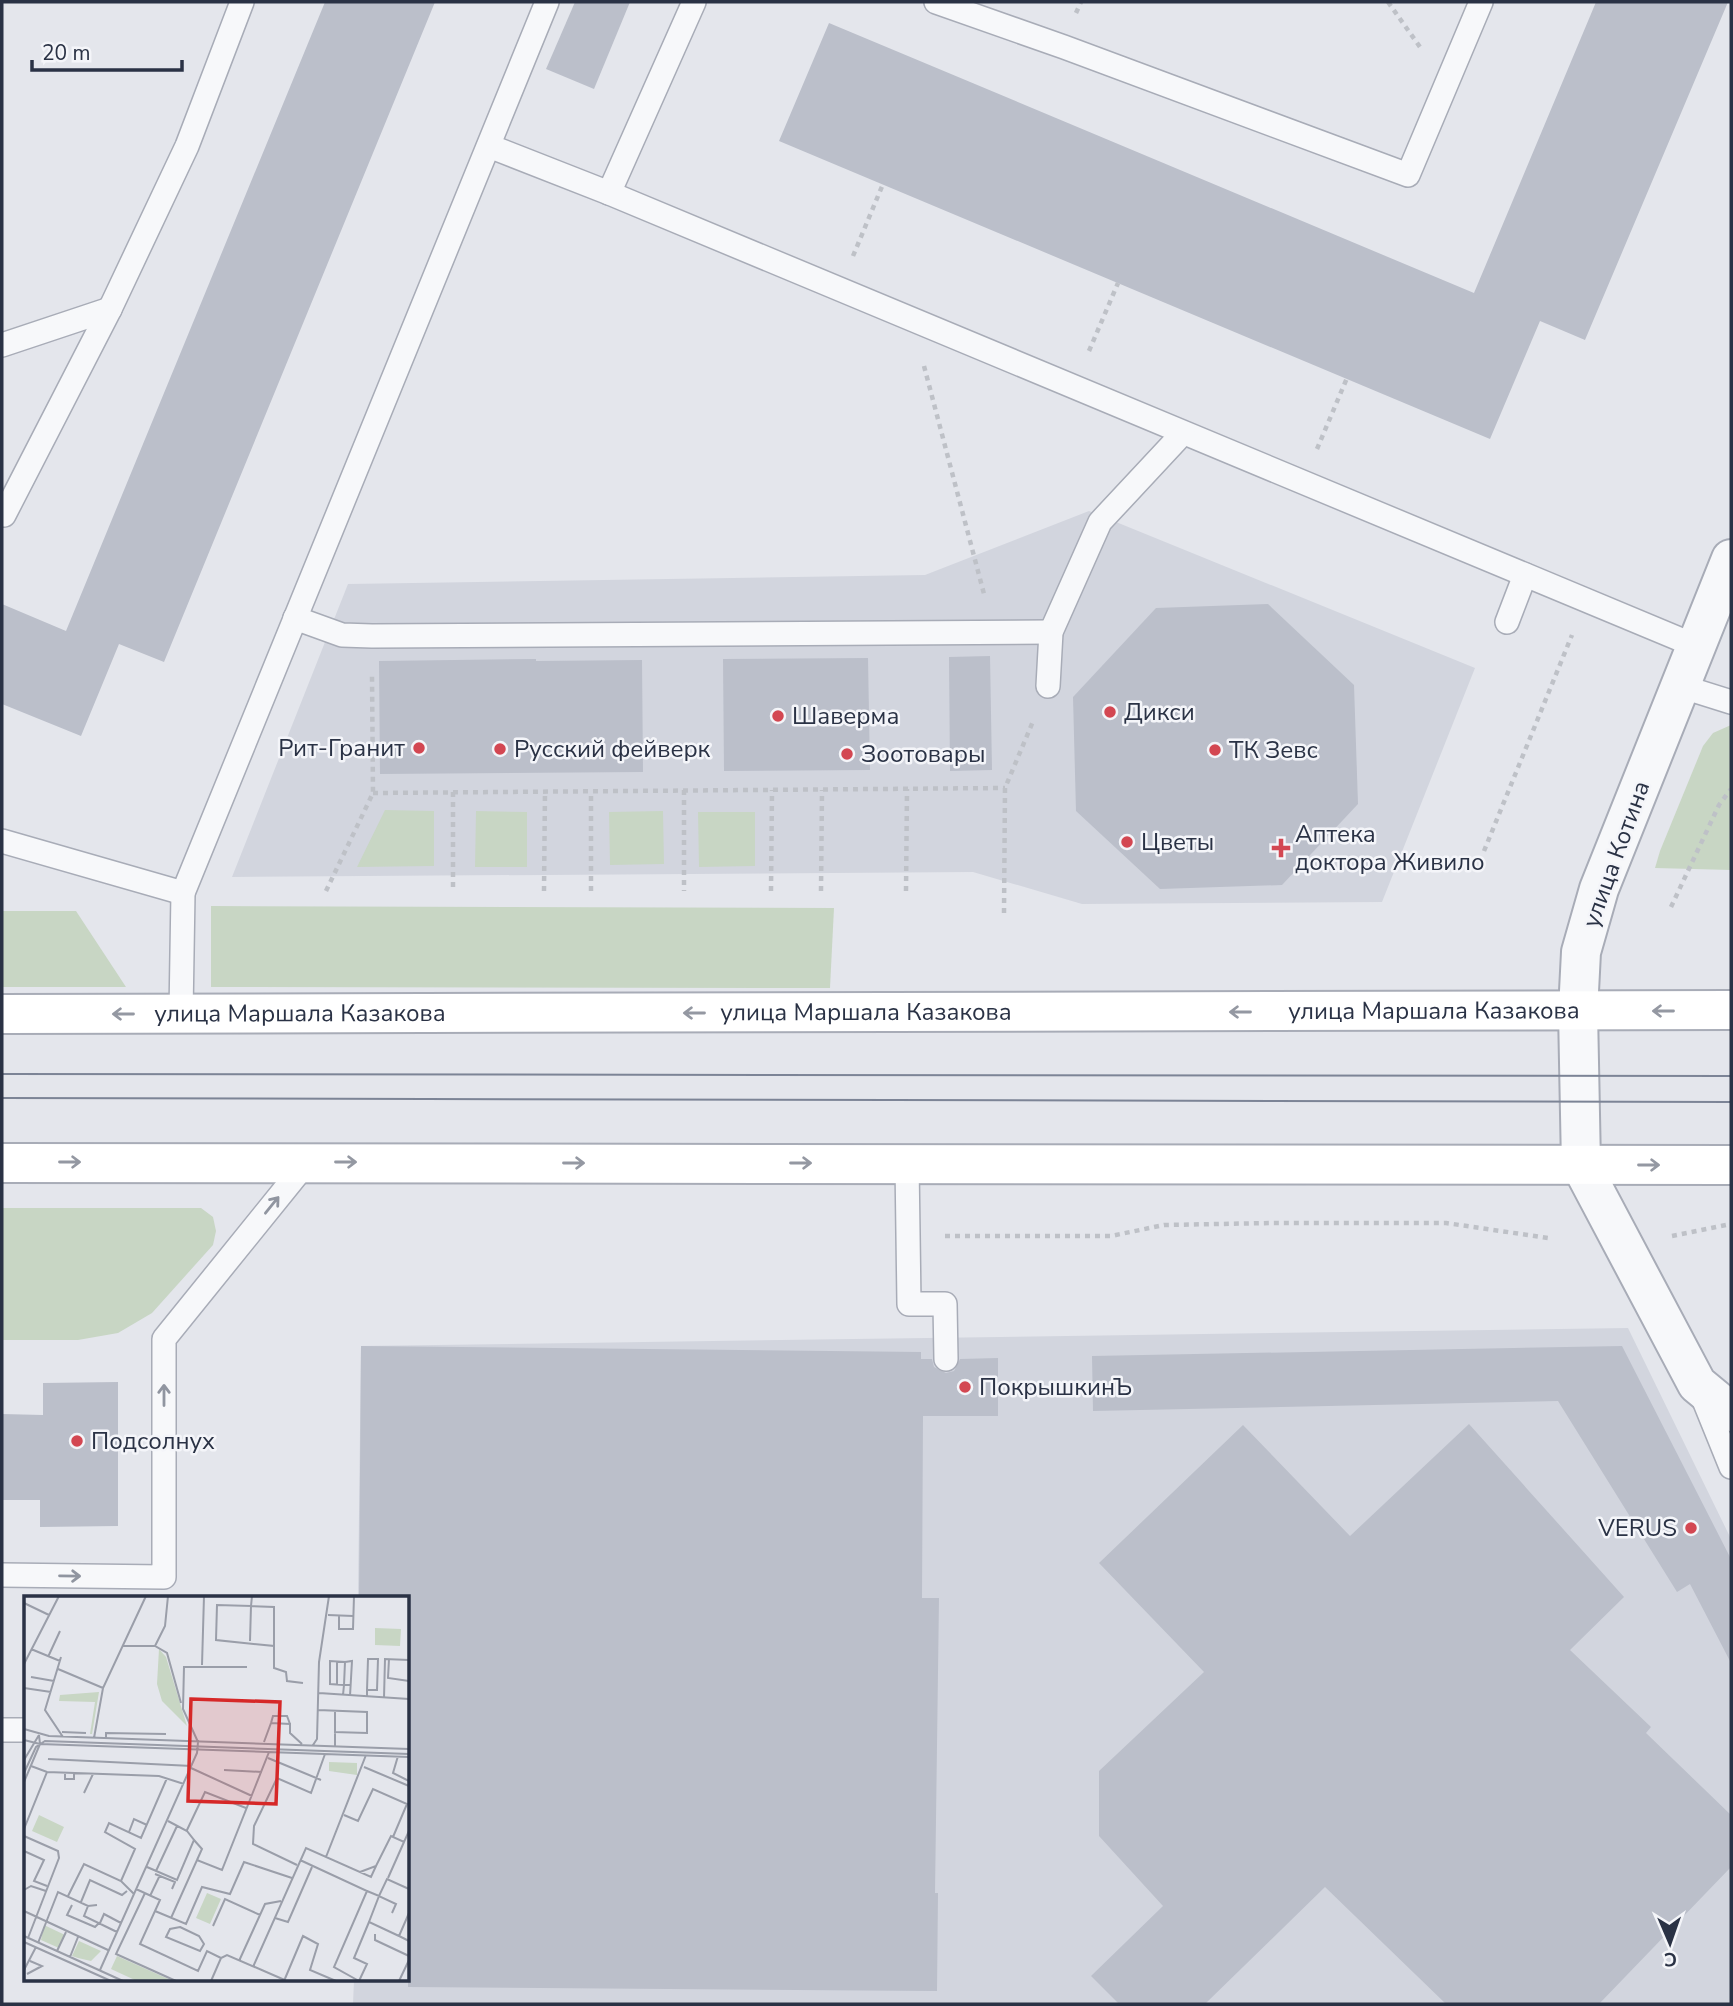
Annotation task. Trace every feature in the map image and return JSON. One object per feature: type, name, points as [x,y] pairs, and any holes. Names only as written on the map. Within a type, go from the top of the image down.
[{"type":"main road","name":"улица Маршала Казакова","points":[[2,1014],[1731,1010]]},
{"type":"main road","points":[[2,1163],[1731,1165]]},
{"type":"street","name":"улица Котина","points":[[1581,1165],[1578,1011],[1581,952],[1599,889],[1731,559]]},
{"type":"street","points":[[1581,1165],[1697,1384],[1731,1412]]},
{"type":"lane","points":[[2,514],[110,309],[187,146],[242,2]]},
{"type":"lane","points":[[181,1013],[183,893],[547,2]]},
{"type":"lane","points":[[609,193],[694,2]]},
{"type":"lane","points":[[936,2],[1408,175],[1481,2]]},
{"type":"lane","points":[[489,146],[609,193],[1696,646]]},
{"type":"lane","points":[[2,345],[110,309]]},
{"type":"lane","points":[[1048,686],[1051,632],[1100,522],[1183,433]]},
{"type":"lane","points":[[1507,622],[1525,575]]},
{"type":"lane","points":[[295,618],[342,635],[372,636],[1051,632]]},
{"type":"lane","points":[[1680,686],[1731,702]]},
{"type":"lane","points":[[2,841],[183,893]]},
{"type":"lane","points":[[2,1576],[164,1588],[164,1339],[307,1162]]},
{"type":"lane","points":[[907,1163],[909,1304],[944,1304],[946,1359]]},
{"type":"lane","points":[[1697,1384],[1731,1468]]},
{"type":"lane","points":[[2,1730],[24,1730]]},
{"type":"path","points":[[1388,2],[1446,85]]},
{"type":"path","points":[[839,289],[883,184]]},
{"type":"path","points":[[1073,387],[1118,283]]},
{"type":"path","points":[[912,320],[994,632]]},
{"type":"path","points":[[1304,483],[1346,379]]},
{"type":"path","points":[[1484,851],[1586,601]]},
{"type":"path","points":[[327,891],[373,793],[372,636]]},
{"type":"path","points":[[1004,913],[1005,788],[1048,686]]},
{"type":"path","points":[[373,793],[1005,788]]},
{"type":"path","points":[[906,891],[907,789]]},
{"type":"path","points":[[1671,907],[1719,805],[1731,789]]},
{"type":"path","points":[[684,790],[684,891]]},
{"type":"path","points":[[771,891],[772,790]]},
{"type":"path","points":[[821,891],[822,790]]},
{"type":"path","points":[[544,891],[545,791]]},
{"type":"path","points":[[591,791],[591,891]]},
{"type":"path","points":[[453,792],[453,891]]},
{"type":"path","points":[[908,1237],[1111,1236],[1164,1225],[1446,1223],[1548,1238]]},
{"type":"path","points":[[1672,1236],[1731,1224]]},
{"type":"shaded area","points":[[1089,511],[1475,668],[1382,902],[1082,904],[973,872],[232,877],[348,584],[925,575]]},
{"type":"shaded area","points":[[1628,1328],[1731,1539],[1731,2004],[353,2004],[354,1982],[410,1982],[410,1596],[358,1596],[361,1346]]},
{"type":"green space","points":[[1731,725],[1731,870],[1655,868],[1703,746],[1713,733]]},
{"type":"green space","points":[[385,810],[434,811],[434,866],[357,867]]},
{"type":"green space","points":[[476,811],[527,812],[527,867],[475,867]]},
{"type":"green space","points":[[663,811],[664,864],[610,865],[609,812]]},
{"type":"green space","points":[[698,812],[755,812],[755,866],[699,867]]},
{"type":"green space","points":[[211,906],[834,908],[830,988],[211,987]]},
{"type":"green space","points":[[2,911],[76,911],[126,987],[2,987]]},
{"type":"green space","points":[[2,1208],[201,1208],[213,1217],[216,1231],[213,1245],[152,1313],[118,1333],[78,1340],[2,1340]]},
{"type":"building","points":[[325,2],[435,2],[164,662],[119,644],[81,736],[2,704],[2,604],[66,631]]},
{"type":"building","points":[[575,2],[630,2],[594,89],[546,69]]},
{"type":"building","points":[[1596,2],[1728,2],[1585,340],[1540,321],[1490,439],[779,141],[829,23],[1474,293]]},
{"type":"building","name":"ТК Зевс","points":[[1268,604],[1354,685],[1358,804],[1282,885],[1160,889],[1076,811],[1073,697],[1156,608]]},
{"type":"building","points":[[990,656],[992,770],[950,771],[949,657]]},
{"type":"building","points":[[868,658],[870,770],[724,771],[723,659]]},
{"type":"building","points":[[642,660],[643,772],[380,774],[379,661]]},
{"type":"building","points":[[361,1346],[921,1352],[921,1359],[932,1359],[934,1367],[946,1373],[954,1371],[960,1359],[998,1358],[998,1416],[923,1416],[922,1598],[939,1598],[935,1893],[938,1893],[937,1991],[408,1987],[410,1596],[359,1596]]},
{"type":"building","points":[[1622,1346],[1731,1559],[1731,1663],[1690,1584],[1677,1592],[1558,1401],[1093,1411],[1092,1356]]},
{"type":"building","points":[[118,1382],[118,1526],[40,1527],[40,1500],[2,1500],[2,1414],[43,1415],[43,1383]]},
{"type":"building","points":[[1469,1424],[1624,1597],[1570,1650],[1651,1727],[1646,1733],[1731,1815],[1731,1867],[1599,2004],[1446,2004],[1325,1887],[1205,2004],[1119,2004],[1091,1976],[1163,1906],[1099,1836],[1099,1771],[1204,1672],[1099,1563],[1243,1425],[1350,1536]]},
{"type":"tram line","points":[[2,1074],[1731,1076]]},
{"type":"tram line","points":[[2,1098],[1731,1102]]},
{"type":"place","name":"Дикси","points":[[1110,712]]},
{"type":"place","name":"Шаверма","points":[[778,716]]},
{"type":"place","name":"Рит-Гранит","points":[[419,748]]},
{"type":"place","name":"Русский фейверк","points":[[500,749]]},
{"type":"place","name":"ТК Зевс","points":[[1215,750]]},
{"type":"place","name":"Зоотовары","points":[[847,754]]},
{"type":"place","name":"Цветы","points":[[1127,842]]},
{"type":"place","name":"Аптека доктора Живило","points":[[1281,848]]},
{"type":"place","name":"ПокрышкинЪ","points":[[965,1387]]},
{"type":"place","name":"Подсолнух","points":[[77,1441]]},
{"type":"place","name":"VERUS","points":[[1691,1528]]}]
